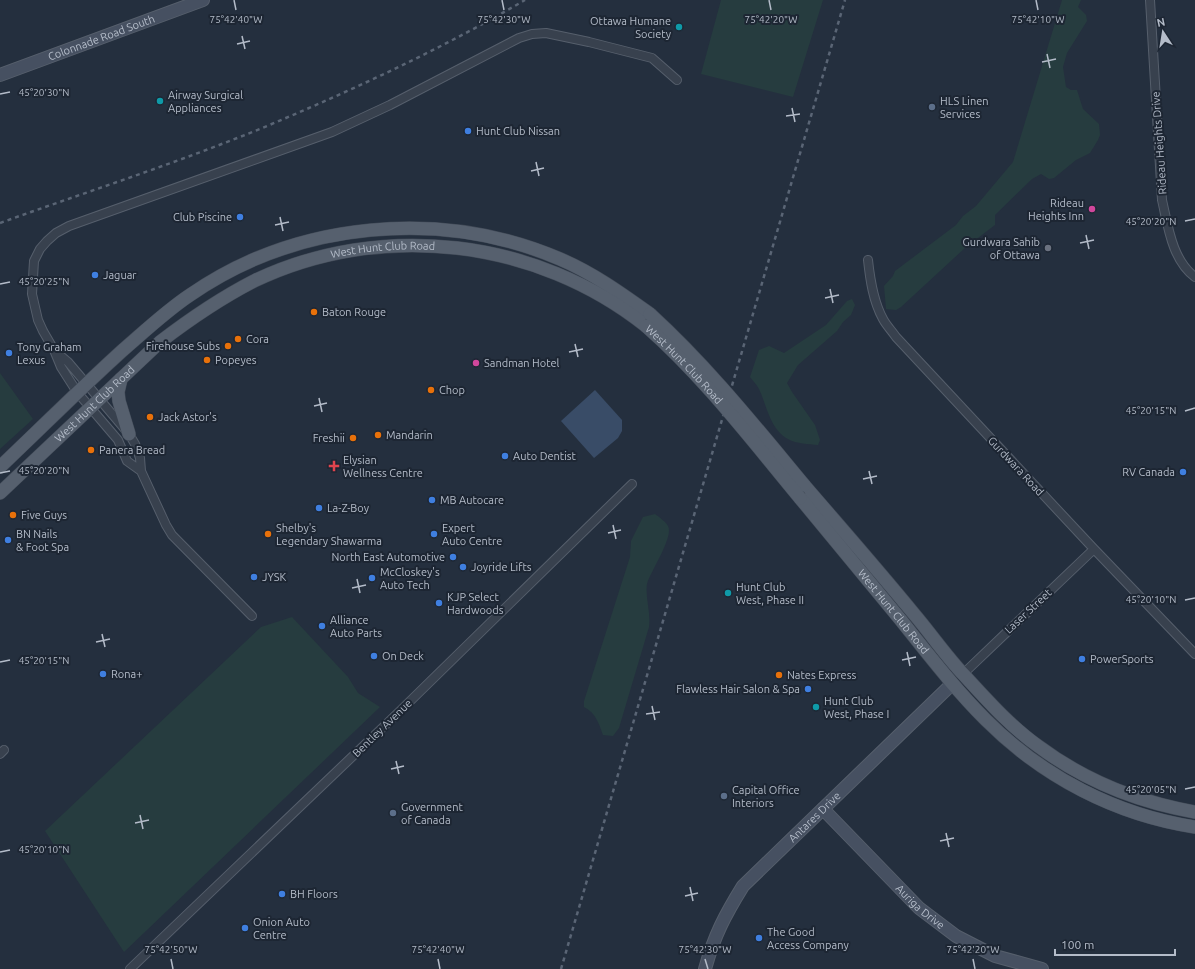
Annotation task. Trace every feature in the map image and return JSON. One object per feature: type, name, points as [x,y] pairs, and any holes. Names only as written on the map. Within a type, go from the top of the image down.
[{"type":"main road","name":"West Hunt Club Road","points":[[0,467],[77,392],[168,312],[190,295],[212,281],[248,262],[283,248],[310,240],[352,232],[401,228],[437,229],[483,235],[512,242],[543,252],[580,269],[619,292],[648,320],[800,498],[952,684],[987,722],[1010,742],[1062,780],[1095,798],[1153,819],[1195,827]]},
{"type":"main road","name":"West Hunt Club Road","points":[[0,493],[160,342],[210,306],[235,291],[280,271],[310,260],[367,249],[406,246],[434,246],[478,250],[508,257],[554,272],[592,290],[627,311],[648,320],[679,341],[714,378],[914,613],[963,674],[1018,730],[1037,746],[1090,779],[1133,797],[1159,805],[1195,812]]},
{"type":"main road","points":[[122,379],[118,392],[119,401],[129,434]]},
{"type":"main road","points":[[952,684],[963,674]]},
{"type":"street","name":"Colonnade Road South","points":[[0,75],[203,0]]},
{"type":"street","name":"Rideau Heights Drive","points":[[1150,0],[1162,200],[1167,225],[1174,245],[1181,260],[1195,277]]},
{"type":"street","name":"West Hunt Club Road","points":[[77,392],[61,367],[54,350],[43,332],[34,306],[32,284],[34,261],[40,249],[47,240],[69,226],[332,132],[390,105],[519,38],[532,34],[546,33],[652,58],[677,80]]},
{"type":"street","name":"Gurdwara Road","points":[[868,260],[869,275],[876,303],[883,319],[896,337],[1094,549],[1195,654]]},
{"type":"street","name":"West Hunt Club Road","points":[[54,350],[68,362],[87,383]]},
{"type":"street","points":[[87,383],[96,404],[118,440],[127,461],[140,471],[172,535],[252,616]]},
{"type":"street","points":[[77,392],[96,404],[129,434],[135,444],[140,458],[140,471]]},
{"type":"street","name":"Bentley Avenue","points":[[130,969],[406,705],[632,484]]},
{"type":"street","name":"Laser Street","points":[[963,674],[1094,549]]},
{"type":"street","name":"Antares Drive","points":[[705,969],[717,931],[726,913],[743,886],[952,684]]},
{"type":"street","name":"Auriga Drive","points":[[823,809],[919,908],[956,936],[995,956],[1042,969]]},
{"type":"green space","points":[[721,0],[823,0],[793,97],[701,74]]},
{"type":"green space","points":[[1062,0],[1081,0],[1078,7],[1086,15],[1087,21],[1067,53],[1063,67],[1066,87],[1071,90],[1077,90],[1083,109],[1099,124],[1100,135],[1098,140],[1090,153],[1076,160],[1054,178],[1049,179],[1041,174],[1032,179],[995,215],[995,225],[966,247],[901,307],[896,310],[886,309],[884,286],[893,276],[895,271],[956,225],[963,216],[976,206],[1013,162]]},
{"type":"green space","points":[[852,299],[855,305],[851,315],[843,322],[837,331],[798,365],[787,383],[815,425],[820,440],[818,445],[803,444],[791,441],[782,435],[773,423],[759,389],[750,377],[759,350],[769,346],[784,353],[826,325],[847,301]]},
{"type":"green space","points":[[0,373],[33,419],[0,449]]},
{"type":"green space","points":[[655,514],[667,524],[669,531],[665,546],[647,584],[649,627],[619,728],[613,736],[603,735],[594,716],[584,707],[584,701],[630,557],[631,541],[643,517]]},
{"type":"green space","points":[[292,617],[348,677],[358,693],[380,707],[124,952],[45,831],[261,627]]},
{"type":"water","points":[[595,390],[622,420],[622,431],[618,438],[594,458],[561,421]]},
{"type":"railway","points":[[0,223],[168,164],[267,126],[431,51],[525,0]]},
{"type":"railway","points":[[561,969],[845,0]]},
{"type":"place","name":"Ottawa Humane Society","points":[[679,27]]},
{"type":"place","name":"Airway Surgical Appliances","points":[[160,101]]},
{"type":"place","name":"HLS Linen Services","points":[[932,107]]},
{"type":"place","name":"Hunt Club Nissan","points":[[468,131]]},
{"type":"place","name":"Rideau Heights Inn","points":[[1092,209]]},
{"type":"place","name":"Club Piscine","points":[[240,217]]},
{"type":"place","name":"Gurdwara Sahib of Ottawa","points":[[1048,248]]},
{"type":"place","name":"Jaguar","points":[[95,275]]},
{"type":"place","name":"Baton Rouge","points":[[314,312]]},
{"type":"place","name":"Cora","points":[[238,339]]},
{"type":"place","name":"Firehouse Subs","points":[[228,346]]},
{"type":"place","name":"Tony Graham Lexus","points":[[9,353]]},
{"type":"place","name":"Popeyes","points":[[207,360]]},
{"type":"place","name":"Sandman Hotel","points":[[476,363]]},
{"type":"place","name":"Chop","points":[[431,390]]},
{"type":"place","name":"Jack Astor's","points":[[150,417]]},
{"type":"place","name":"Mandarin","points":[[378,435]]},
{"type":"place","name":"Freshii","points":[[353,438]]},
{"type":"place","name":"Panera Bread","points":[[91,450]]},
{"type":"place","name":"Auto Dentist","points":[[505,456]]},
{"type":"place","name":"Elysian Wellness Centre","points":[[334,466]]},
{"type":"place","name":"RV Canada","points":[[1183,472]]},
{"type":"place","name":"MB Autocare","points":[[432,500]]},
{"type":"place","name":"La-Z-Boy","points":[[319,508]]},
{"type":"place","name":"Five Guys","points":[[13,515]]},
{"type":"place","name":"Shelby's Legendary Shawarma","points":[[268,534]]},
{"type":"place","name":"Expert Auto Centre","points":[[434,534]]},
{"type":"place","name":"BN Nails & Foot Spa","points":[[8,540]]},
{"type":"place","name":"North East Automotive","points":[[453,557]]},
{"type":"place","name":"Joyride Lifts","points":[[463,567]]},
{"type":"place","name":"JYSK","points":[[254,577]]},
{"type":"place","name":"McCloskey's Auto Tech","points":[[372,578]]},
{"type":"place","name":"Hunt Club West, Phase II","points":[[728,593]]},
{"type":"place","name":"KJP Select Hardwoods","points":[[439,603]]},
{"type":"place","name":"Alliance Auto Parts","points":[[322,626]]},
{"type":"place","name":"On Deck","points":[[374,656]]},
{"type":"place","name":"PowerSports","points":[[1082,659]]},
{"type":"place","name":"Rona+","points":[[103,674]]},
{"type":"place","name":"Nates Express","points":[[779,675]]},
{"type":"place","name":"Flawless Hair Salon & Spa","points":[[808,689]]},
{"type":"place","name":"Hunt Club West, Phase I","points":[[816,707]]},
{"type":"place","name":"Capital Office Interiors","points":[[724,796]]},
{"type":"place","name":"Government of Canada","points":[[393,813]]},
{"type":"place","name":"BH Floors","points":[[282,894]]},
{"type":"place","name":"Onion Auto Centre","points":[[245,928]]},
{"type":"place","name":"The Good Access Company","points":[[759,938]]}]
